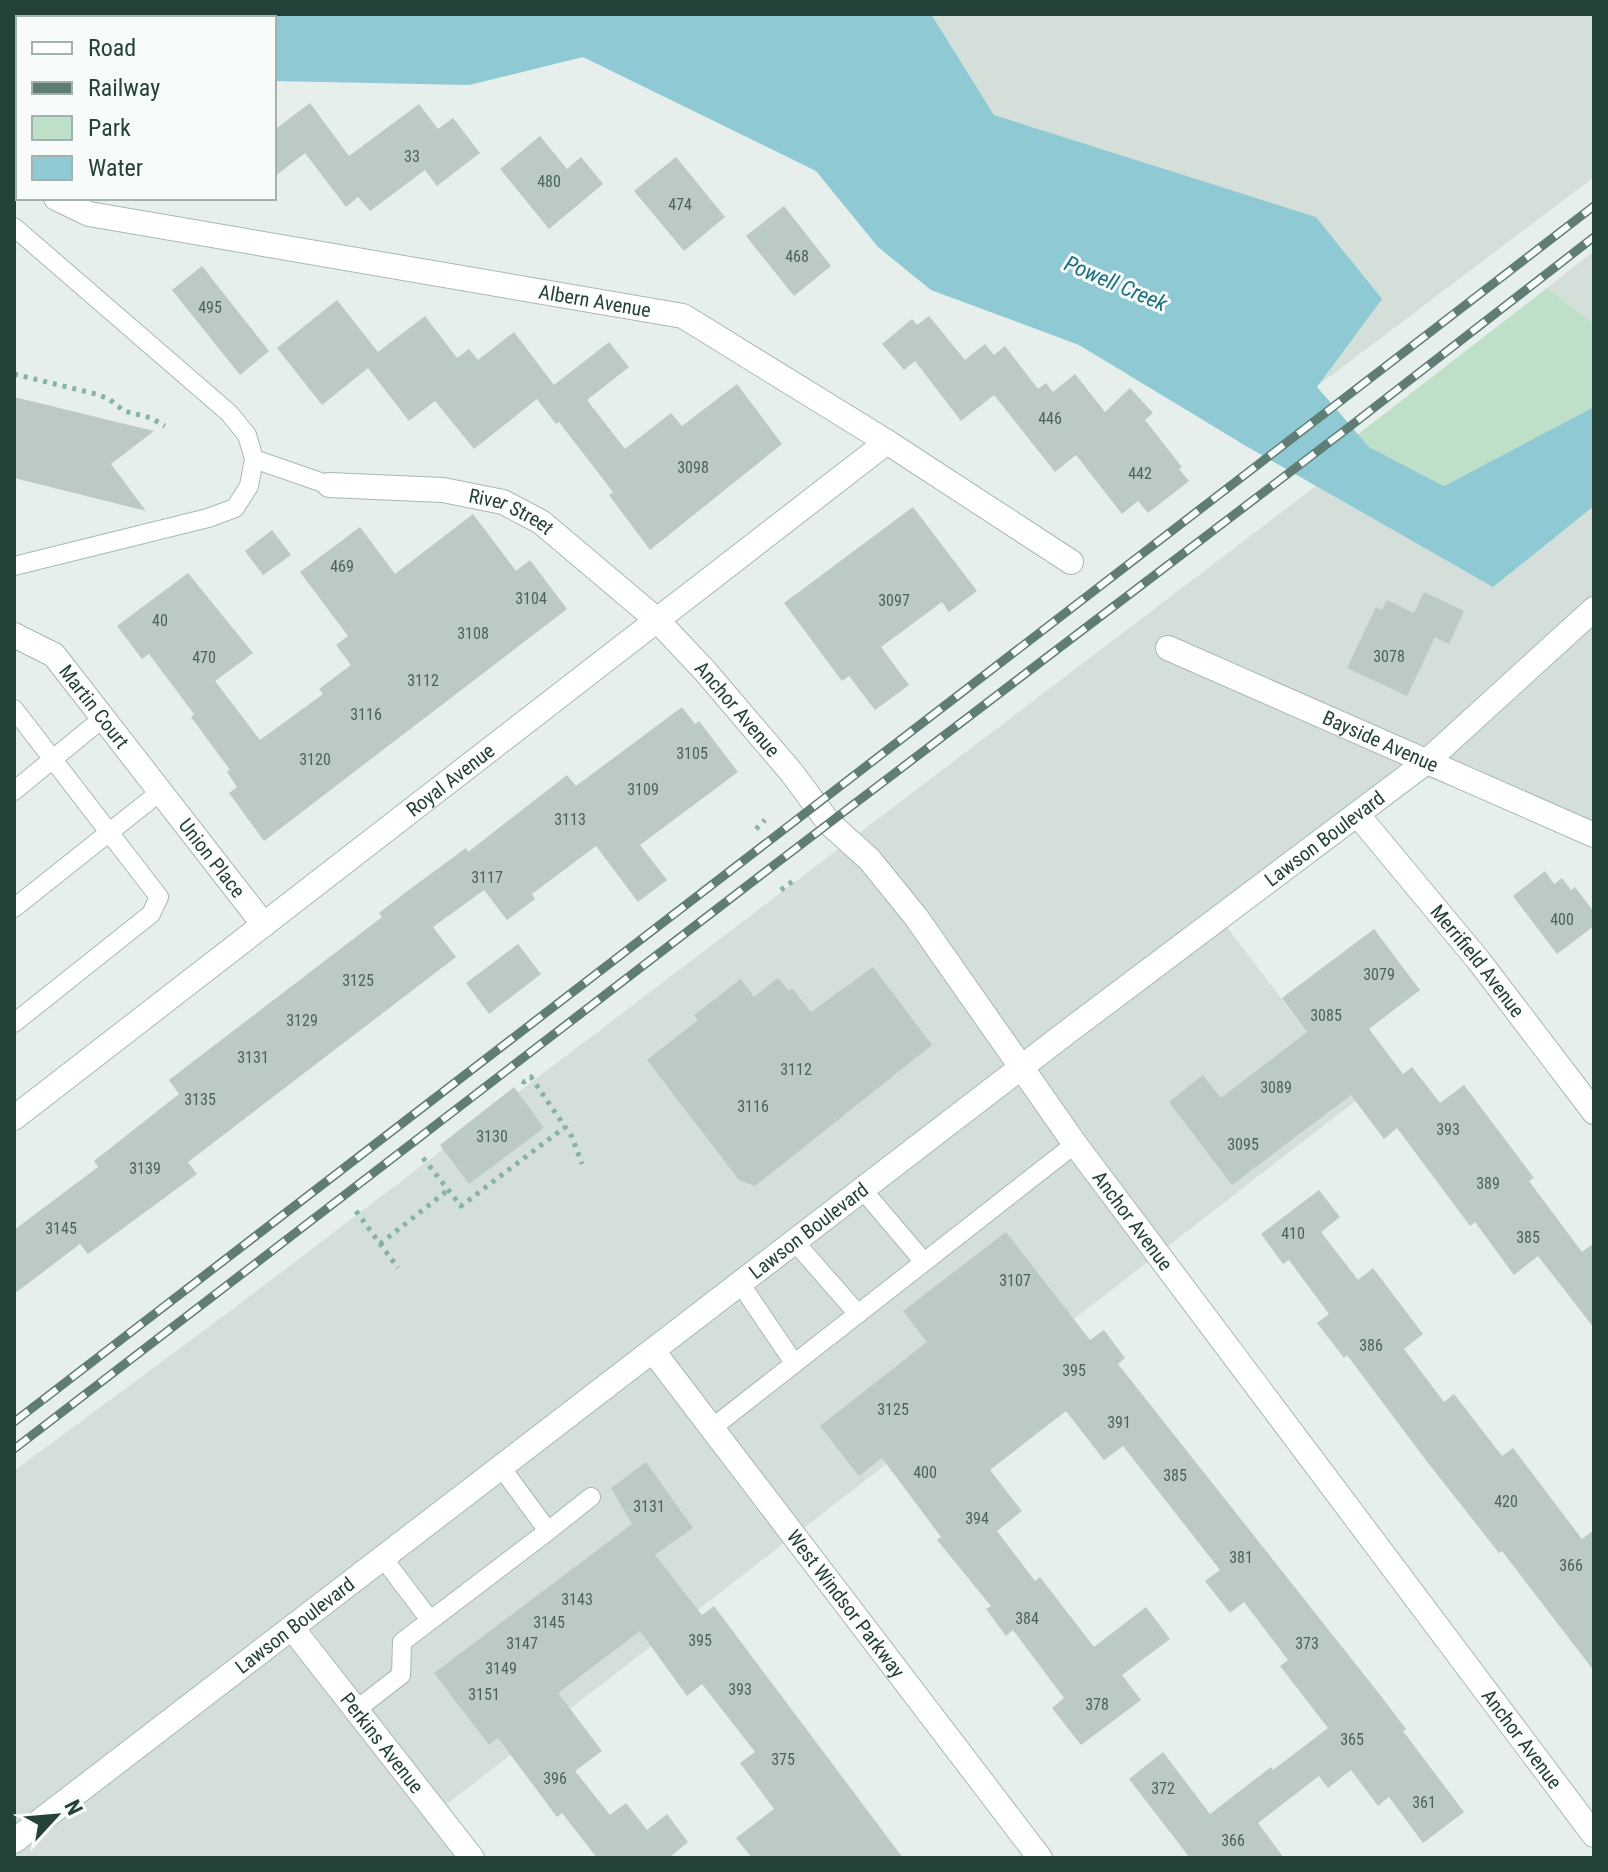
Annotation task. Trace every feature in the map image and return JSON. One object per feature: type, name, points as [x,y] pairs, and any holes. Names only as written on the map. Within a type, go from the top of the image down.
[{"type":"street","name":"Albern Avenue","points":[[60,200],[89,214],[683,316],[887,442],[1071,562]]},
{"type":"street","name":"Royal Avenue","points":[[14,1118],[887,442]]},
{"type":"street","name":"River Street","points":[[329,485],[443,490],[503,502],[541,522],[657,620]]},
{"type":"street","name":"Lawson Boulevard","points":[[14,1841],[862,1189],[1425,763],[1594,609]]},
{"type":"street","name":"Anchor Avenue","points":[[657,620],[773,751],[829,823],[869,859],[916,917],[1075,1144],[1594,1835]]},
{"type":"street","name":"Martin Court","points":[[14,635],[54,655],[160,792]]},
{"type":"street","name":"Bayside Avenue","points":[[1168,648],[1594,835]]},
{"type":"street","name":"Union Place","points":[[160,792],[264,925]]},
{"type":"street","name":"Merrifield Avenue","points":[[1357,814],[1479,961],[1594,1112]]},
{"type":"street","name":"West Windsor Parkway","points":[[653,1351],[1040,1858]]},
{"type":"street","name":"Perkins Avenue","points":[[292,1628],[472,1858]]},
{"type":"lane","points":[[14,227],[229,413],[247,435],[254,459],[249,486],[235,508],[208,518],[14,566]]},
{"type":"lane","points":[[254,459],[329,485]]},
{"type":"lane","points":[[14,709],[159,897],[151,914],[14,1023]]},
{"type":"lane","points":[[14,791],[103,718]]},
{"type":"lane","points":[[14,908],[160,792]]},
{"type":"lane","points":[[712,1428],[1075,1144]]},
{"type":"lane","points":[[862,1189],[924,1262]]},
{"type":"lane","points":[[794,1241],[858,1314]]},
{"type":"lane","points":[[740,1283],[794,1363]]},
{"type":"lane","points":[[501,1467],[548,1531]]},
{"type":"lane","points":[[356,1710],[401,1675],[402,1642],[591,1497]]},
{"type":"lane","points":[[383,1558],[430,1620]]},
{"type":"path","points":[[14,374],[96,394],[109,399],[124,411],[151,418],[165,426]]},
{"type":"path","points":[[756,829],[765,820]]},
{"type":"path","points":[[781,890],[794,880]]},
{"type":"path","points":[[522,1081],[531,1077],[572,1137],[582,1164]]},
{"type":"path","points":[[423,1158],[461,1206],[565,1127]]},
{"type":"path","points":[[380,1244],[448,1190]]},
{"type":"path","points":[[356,1211],[398,1268]]},
{"type":"shaded area","points":[[931,14],[1594,14],[1594,177],[1316,387],[1381,299],[1316,217],[994,115]]},
{"type":"shaded area","points":[[1594,251],[1594,324],[1547,288]]},
{"type":"shaded area","points":[[1316,486],[1493,587],[1594,506],[1594,840],[1423,776],[1223,922],[1358,1099],[447,1804],[485,1855],[482,1858],[14,1858],[14,1471],[233,1309]]},
{"type":"green space","points":[[1547,288],[1594,324],[1594,407],[1444,486],[1369,447],[1357,435]]},
{"type":"water","name":"Powell Creek","points":[[79,14],[931,14],[994,115],[1316,217],[1382,299],[1317,387],[1369,447],[1444,486],[1594,407],[1594,506],[1493,587],[1246,446],[1079,345],[931,290],[878,247],[816,171],[583,57],[469,85],[276,81],[276,16]]},
{"type":"building","points":[[310,103],[349,156],[419,104],[438,129],[453,118],[480,153],[437,186],[425,170],[370,211],[358,197],[346,207],[305,153],[276,175],[276,128]]},
{"type":"building","points":[[540,136],[567,169],[581,157],[603,184],[549,229],[500,169]]},
{"type":"building","points":[[676,157],[725,217],[684,251],[634,191]]},
{"type":"building","points":[[784,206],[831,266],[794,296],[746,236]]},
{"type":"building","points":[[202,266],[269,351],[240,375],[172,290]]},
{"type":"building","points":[[337,300],[378,352],[425,316],[457,358],[469,349],[478,360],[514,332],[554,385],[609,342],[629,367],[587,400],[625,449],[671,413],[682,426],[737,384],[782,444],[650,550],[609,495],[613,492],[559,422],[556,424],[537,399],[474,449],[435,401],[409,421],[368,368],[322,405],[277,348]]},
{"type":"building","points":[[929,316],[965,360],[985,344],[994,355],[1005,346],[1038,389],[1046,383],[1053,392],[1075,374],[1105,412],[1130,388],[1153,413],[1145,420],[1182,467],[1179,469],[1189,481],[1148,513],[1138,501],[1122,514],[1076,455],[1055,472],[994,395],[961,421],[915,361],[904,370],[882,344],[912,319],[917,325]]},
{"type":"building","points":[[14,397],[154,431],[111,464],[146,511],[14,478]]},
{"type":"building","points":[[913,507],[977,591],[949,612],[942,602],[881,647],[909,685],[875,710],[849,676],[842,681],[784,603]]},
{"type":"building","points":[[473,514],[516,571],[530,560],[567,609],[264,841],[229,793],[237,787],[227,772],[230,770],[191,717],[194,714],[149,654],[142,659],[117,626],[188,573],[253,653],[215,681],[260,740],[323,694],[319,689],[351,665],[336,645],[348,636],[300,572],[360,527],[395,574]]},
{"type":"building","points":[[272,530],[291,555],[263,575],[245,551]]},
{"type":"building","points":[[1424,592],[1464,611],[1449,644],[1435,637],[1407,696],[1347,668],[1376,607],[1382,610],[1387,600],[1414,613]]},
{"type":"building","points":[[682,707],[695,724],[699,721],[738,772],[640,845],[667,880],[638,902],[596,846],[532,894],[535,899],[507,920],[484,890],[433,927],[456,957],[188,1162],[197,1174],[88,1254],[80,1244],[14,1294],[14,1230],[98,1167],[94,1161],[179,1094],[169,1080],[382,917],[379,913],[466,848],[468,852],[567,775],[576,786]]},
{"type":"building","points":[[1545,871],[1554,884],[1562,878],[1571,890],[1575,887],[1594,912],[1594,926],[1557,954],[1513,896]]},
{"type":"building","points":[[1374,929],[1420,990],[1369,1029],[1403,1074],[1412,1067],[1440,1103],[1464,1085],[1534,1178],[1529,1181],[1582,1252],[1594,1243],[1594,1328],[1538,1256],[1514,1275],[1475,1222],[1470,1226],[1397,1128],[1384,1139],[1351,1095],[1232,1185],[1169,1102],[1203,1075],[1221,1098],[1307,1032],[1282,998]]},
{"type":"building","points":[[518,944],[541,974],[489,1014],[466,983]]},
{"type":"building","points":[[873,967],[932,1045],[755,1186],[739,1180],[647,1060],[698,1020],[694,1015],[741,979],[754,997],[778,978],[789,991],[792,988],[811,1012]]},
{"type":"building","points":[[514,1087],[544,1128],[469,1184],[440,1145]]},
{"type":"building","points":[[1319,1190],[1340,1217],[1321,1232],[1358,1280],[1373,1268],[1423,1334],[1404,1349],[1444,1402],[1454,1394],[1502,1456],[1513,1448],[1582,1539],[1594,1530],[1594,1671],[1502,1551],[1499,1553],[1425,1459],[1347,1355],[1344,1358],[1317,1323],[1329,1314],[1289,1260],[1283,1264],[1261,1234]]},
{"type":"building","points":[[1006,1232],[1090,1340],[1104,1330],[1125,1358],[1118,1364],[1377,1691],[1464,1812],[1423,1843],[1389,1797],[1378,1806],[1351,1770],[1328,1788],[1319,1776],[1258,1823],[1284,1858],[1190,1858],[1129,1779],[1163,1752],[1210,1814],[1328,1728],[1280,1666],[1288,1660],[1244,1602],[1230,1613],[1205,1581],[1220,1570],[1123,1446],[1104,1460],[1066,1411],[990,1470],[1022,1511],[997,1531],[1035,1581],[1040,1577],[1094,1647],[1146,1607],[1170,1639],[1122,1675],[1141,1700],[1081,1745],[1052,1708],[1064,1698],[1013,1630],[1006,1636],[986,1609],[991,1606],[937,1540],[941,1537],[882,1458],[859,1476],[820,1426],[927,1342],[903,1311]]},
{"type":"building","points":[[646,1462],[693,1528],[655,1555],[702,1615],[714,1606],[903,1858],[752,1858],[736,1838],[774,1809],[740,1763],[755,1752],[702,1684],[687,1696],[640,1631],[558,1693],[602,1751],[575,1771],[610,1815],[626,1803],[647,1830],[667,1814],[688,1842],[669,1858],[597,1858],[562,1813],[557,1817],[498,1738],[489,1745],[434,1673],[632,1524],[611,1488]]},
{"type":"railway","points":[[14,1422],[1594,206]]},
{"type":"railway","points":[[14,1449],[1594,237]]}]
